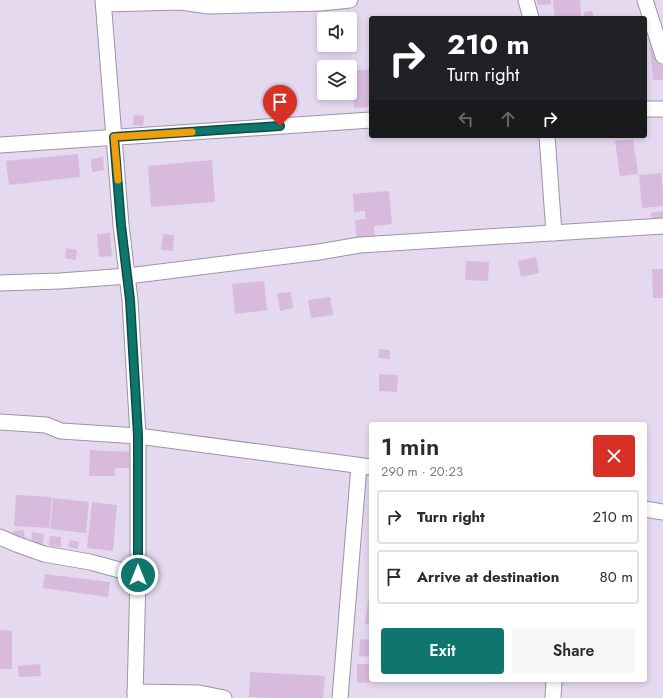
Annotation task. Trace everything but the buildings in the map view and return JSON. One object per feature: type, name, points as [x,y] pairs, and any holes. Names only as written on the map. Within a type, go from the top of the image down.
[{"type":"street","points":[[224,698],[199,694],[135,695],[138,575],[138,436],[130,300],[121,225],[104,2],[181,2],[208,6],[321,3],[350,0]]},
{"type":"street","points":[[526,0],[530,16]]},
{"type":"street","points":[[645,0],[663,56]]},
{"type":"street","points":[[647,109],[663,109]]},
{"type":"street","points":[[0,144],[369,120]]},
{"type":"street","points":[[547,138],[554,233]]},
{"type":"street","points":[[0,284],[128,276],[319,252],[360,245],[663,226]]},
{"type":"street","points":[[0,422],[46,425],[61,431],[138,436],[365,467],[340,698]]},
{"type":"street","points":[[647,509],[663,512]]},
{"type":"street","points":[[0,536],[16,544],[44,554],[90,562],[138,575]]},
{"type":"street","points":[[553,698],[554,682]]},
{"type":"slow traffic","points":[[118,180],[114,137],[192,132]]},
{"type":"route","points":[[138,575],[138,436],[130,300],[121,225],[114,137],[280,126]]}]
